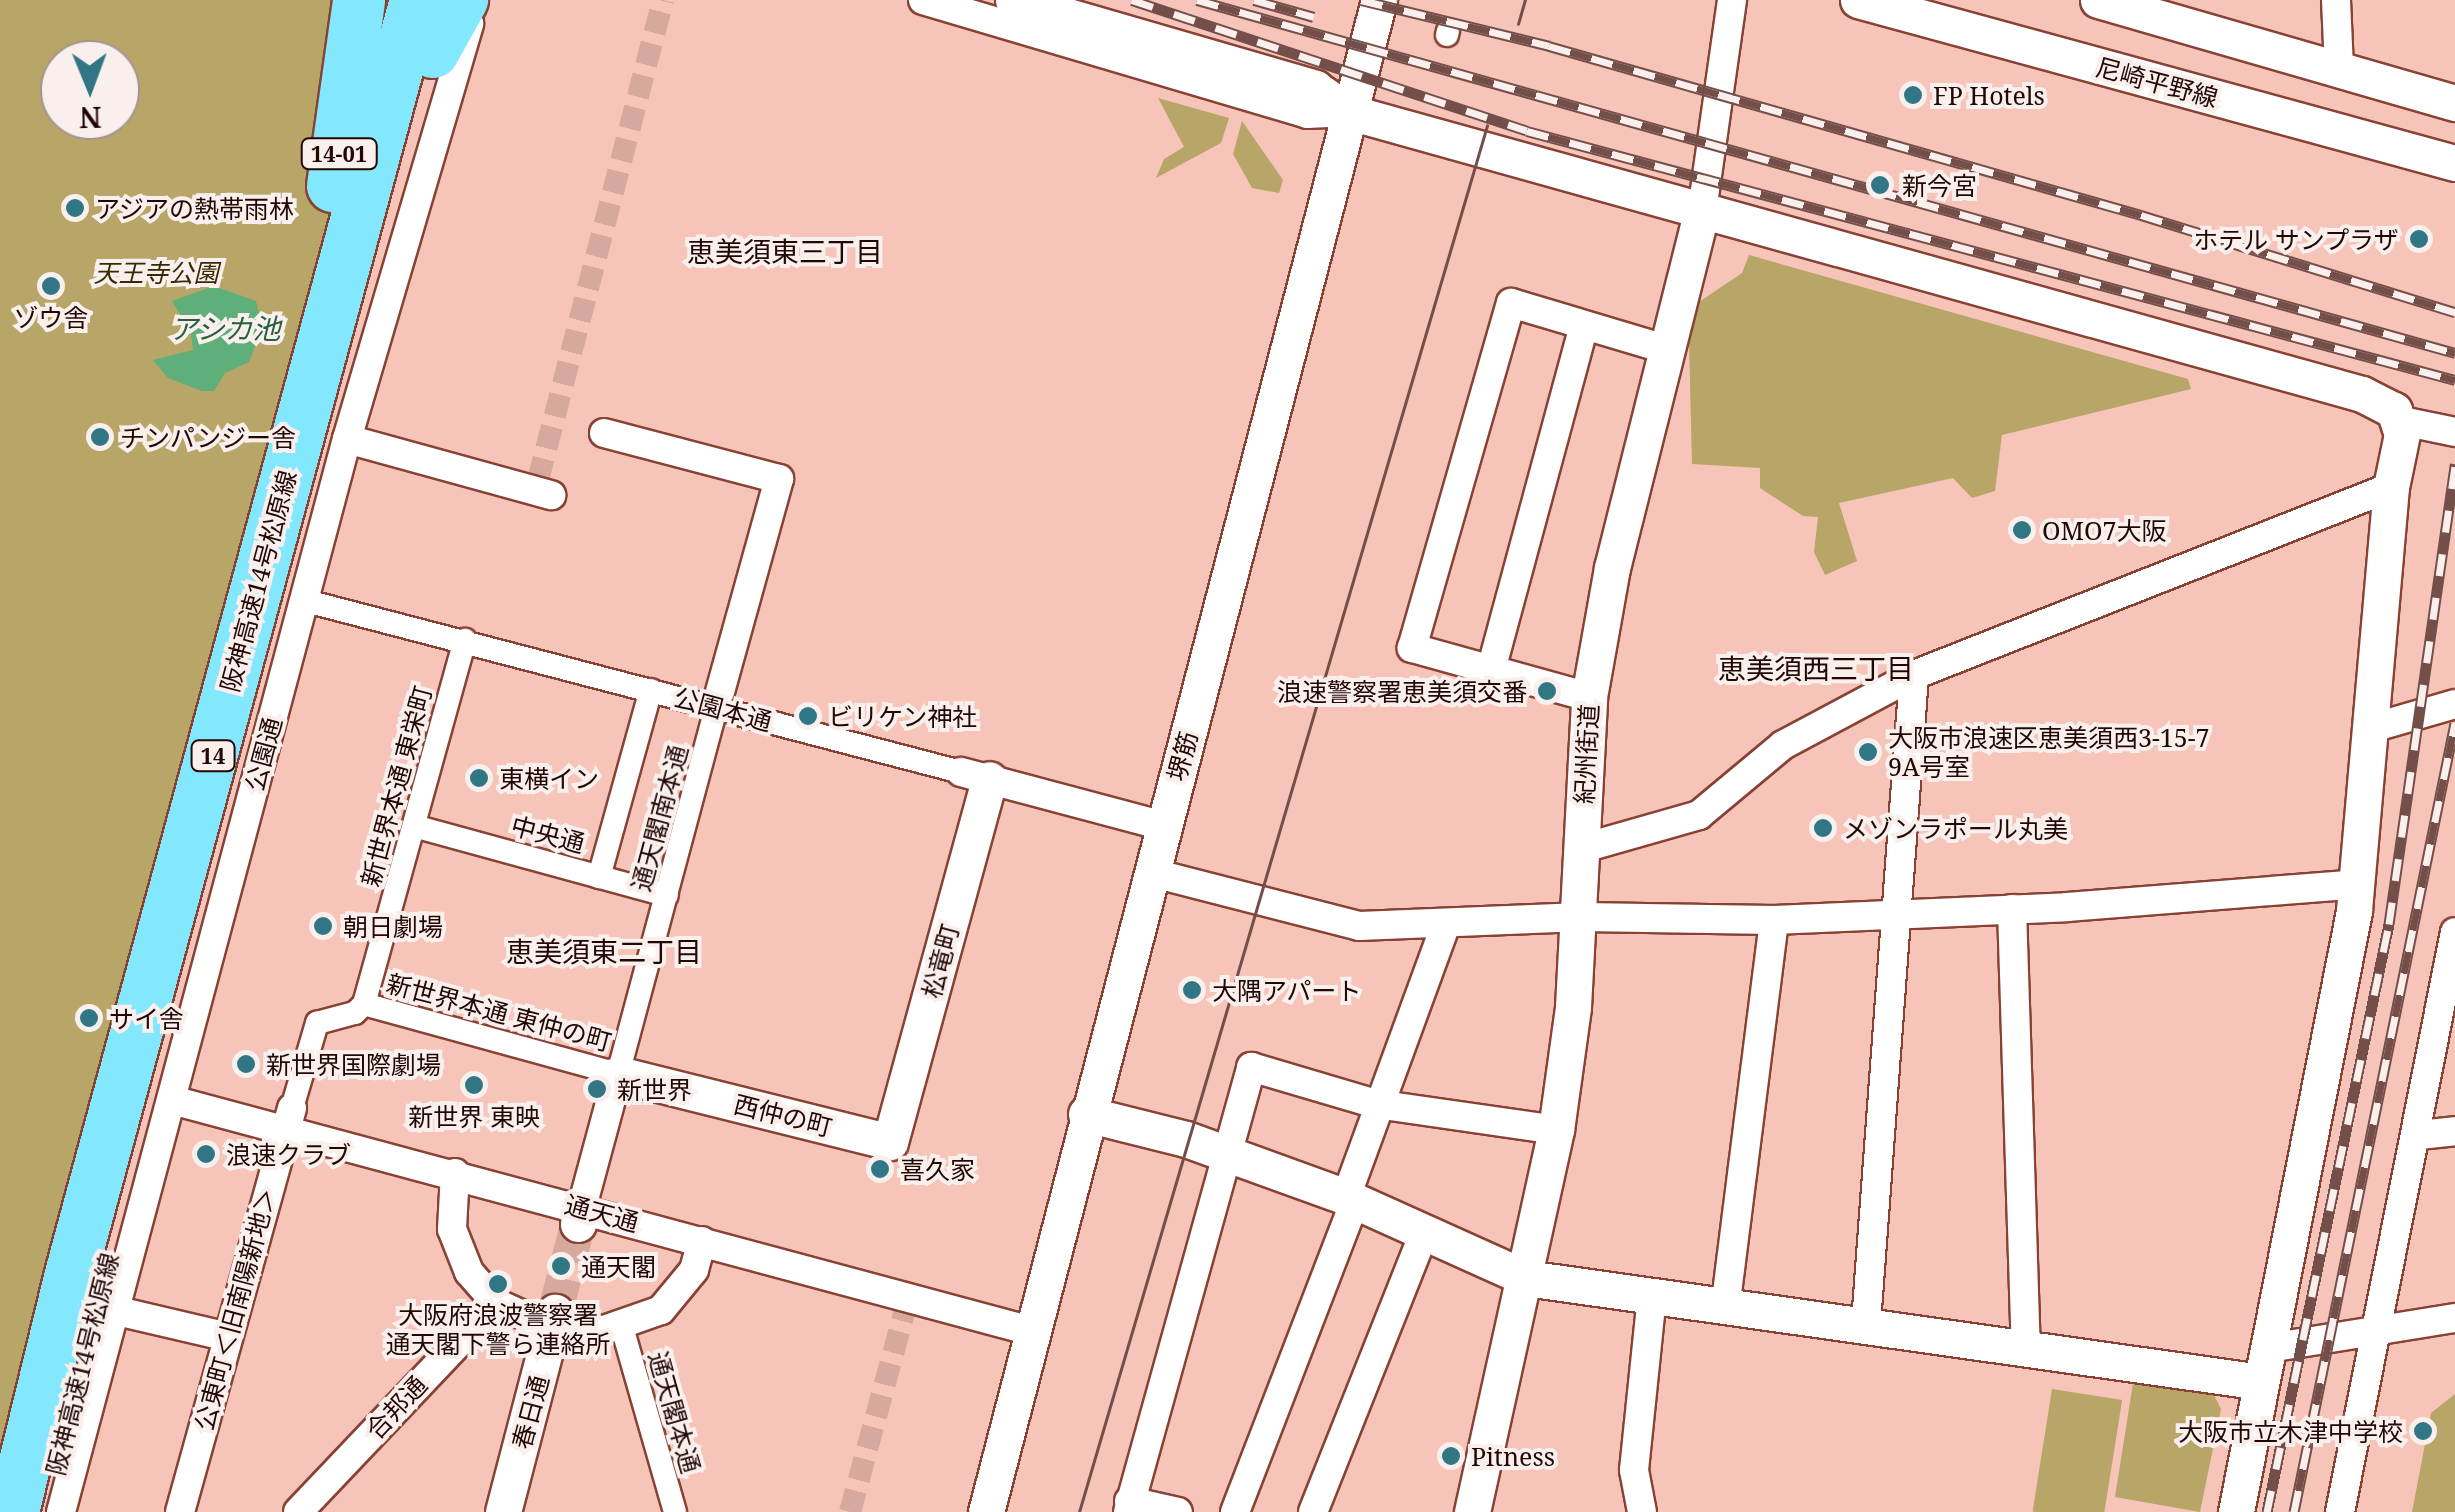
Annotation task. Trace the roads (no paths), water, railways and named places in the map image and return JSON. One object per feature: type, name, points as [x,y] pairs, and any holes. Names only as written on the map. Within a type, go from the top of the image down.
[{"type":"highway","name":"14-01","points":[[279,498],[353,72],[359,0]]},
{"type":"highway","name":"阪神高速14号松原線","points":[[13,1512],[279,498],[416,0]]},
{"type":"highway","name":"阪神高速14号松原線","points":[[46,1512],[116,1225],[447,0]]},
{"type":"highway","points":[[433,52],[462,0]]},
{"type":"street","name":"公園通","points":[[61,1512],[347,440],[476,0]]},
{"type":"street","points":[[923,0],[1307,114],[1349,112],[2362,394],[2402,420],[2455,432]]},
{"type":"street","points":[[1013,0],[1315,88],[1349,112]]},
{"type":"street","name":"堺筋","points":[[986,1512],[1086,1114],[1153,873],[1148,822],[1379,0]]},
{"type":"street","name":"紀州街道","points":[[1472,1512],[1556,1130],[1582,916],[1580,849],[1588,696],[1612,568],[1702,211],[1732,0]]},
{"type":"street","name":"尼崎平野線","points":[[1858,0],[2455,163]]},
{"type":"street","points":[[2098,0],[2455,103]]},
{"type":"street","points":[[2336,0],[2339,68]]},
{"type":"street","points":[[1588,696],[1412,648],[1511,303],[1669,350]]},
{"type":"street","points":[[1490,670],[1584,326]]},
{"type":"street","points":[[2236,1512],[2357,884],[2391,487],[2402,420]]},
{"type":"street","points":[[604,433],[779,479],[719,700]]},
{"type":"street","points":[[347,440],[541,488]]},
{"type":"street","points":[[1580,849],[1699,816],[1783,745],[1914,675],[2391,487]]},
{"type":"street","name":"公園本通","points":[[314,603],[651,690],[719,700],[975,776],[1148,822]]},
{"type":"street","name":"新世界本通 東栄町","points":[[364,1004],[464,640]]},
{"type":"street","points":[[1866,1323],[1901,911],[1914,675]]},
{"type":"street","points":[[599,877],[651,690]]},
{"type":"street","name":"通天閣南本通","points":[[618,1074],[719,700]]},
{"type":"street","points":[[2372,728],[2455,704]]},
{"type":"street","name":"松竜町","points":[[890,1142],[975,776]]},
{"type":"street","name":"中央通","points":[[414,826],[667,895]]},
{"type":"street","points":[[1153,873],[1359,926],[1582,916],[1774,920],[1901,911],[2012,910],[2357,884]]},
{"type":"street","points":[[2012,910],[2026,1344]]},
{"type":"street","points":[[1726,1301],[1774,920]]},
{"type":"street","points":[[1234,1512],[1351,1199],[1376,1104],[1446,924]]},
{"type":"street","points":[[2340,1512],[2419,1136],[2454,936]]},
{"type":"street","points":[[288,1119],[316,1023],[356,1013],[364,1004]]},
{"type":"street","name":"新世界本通 東仲の町","points":[[364,1004],[618,1074]]},
{"type":"street","points":[[1178,1512],[1129,1506],[1250,1067],[1376,1104],[1556,1130]]},
{"type":"street","points":[[580,1216],[618,1074]]},
{"type":"street","name":"西仲の町","points":[[618,1074],[890,1142]]},
{"type":"street","name":"通天通","points":[[172,1100],[288,1119],[580,1216],[702,1240],[906,1301],[1031,1331]]},
{"type":"street","points":[[1086,1114],[1226,1154],[1351,1199],[1526,1278],[1726,1301],[2262,1382]]},
{"type":"street","name":"公東町＜旧南陽新地＞","points":[[180,1512],[288,1119]]},
{"type":"street","points":[[2419,1136],[2455,1131]]},
{"type":"street","points":[[455,1173],[451,1202],[459,1253],[496,1303],[553,1320],[622,1327],[662,1310],[681,1291],[702,1240]]},
{"type":"street","points":[[1313,1512],[1425,1232]]},
{"type":"street","points":[[1642,1512],[1634,1470],[1652,1295]]},
{"type":"street","name":"合邦通","points":[[298,1512],[496,1303]]},
{"type":"street","points":[[113,1310],[228,1337]]},
{"type":"street","points":[[2269,1348],[2380,1326],[2455,1318]]},
{"type":"street","name":"春日通","points":[[503,1512],[553,1320]]},
{"type":"street","name":"通天閣本通","points":[[622,1327],[675,1512]]},
{"type":"water","name":"アシカ池","points":[[214,286],[256,301],[262,327],[249,362],[225,373],[214,391],[202,391],[168,378],[153,360],[193,350],[191,333],[172,301]]},
{"type":"tunnel","points":[[538,480],[663,0]]},
{"type":"tunnel","points":[[555,1312],[578,1224]]},
{"type":"tunnel","points":[[850,1512],[905,1309]]},
{"type":"tram line","points":[[1518,24],[1525,0]]},
{"type":"tram line","points":[[1079,1512],[1487,126]]},
{"type":"railway","points":[[1132,0],[1527,131],[2455,380]]},
{"type":"railway","points":[[1197,0],[2455,353]]},
{"type":"railway","points":[[1254,0],[1314,17]]},
{"type":"railway","points":[[1361,0],[1549,46],[2141,215],[2455,312]]},
{"type":"railway","points":[[2267,1512],[2389,924],[2455,464]]},
{"type":"railway","points":[[2294,1512],[2455,723]]},
{"type":"place","name":"FP Hotels","points":[[1913,95]]},
{"type":"place","name":"新今宮","points":[[1880,185]]},
{"type":"place","name":"アジアの熱帯雨林","points":[[75,208]]},
{"type":"place","name":"ホテル サンプラザ","points":[[2419,239]]},
{"type":"place","name":"ゾウ舎","points":[[51,286]]},
{"type":"place","name":"チンパンジー舎","points":[[100,437]]},
{"type":"place","name":"OMO7大阪","points":[[2022,530]]},
{"type":"place","name":"浪速警察署恵美須交番","points":[[1547,691]]},
{"type":"place","name":"ビリケン神社","points":[[808,716]]},
{"type":"place","name":"大阪市浪速区恵美須西3-15-7 9A号室","points":[[1868,752]]},
{"type":"place","name":"東横イン","points":[[479,778]]},
{"type":"place","name":"メゾンラポール丸美","points":[[1823,828]]},
{"type":"place","name":"朝日劇場","points":[[323,926]]},
{"type":"place","name":"大隅アパート","points":[[1192,990]]},
{"type":"place","name":"サイ舎","points":[[89,1018]]},
{"type":"place","name":"新世界国際劇場","points":[[246,1064]]},
{"type":"place","name":"新世界 東映","points":[[474,1085]]},
{"type":"place","name":"新世界","points":[[597,1089]]},
{"type":"place","name":"浪速クラブ","points":[[206,1154]]},
{"type":"place","name":"喜久家","points":[[880,1169]]},
{"type":"place","name":"通天閣","points":[[561,1266]]},
{"type":"place","name":"大阪府浪波警察署 通天閣下警ら連絡所","points":[[498,1284]]},
{"type":"place","name":"大阪市立木津中学校","points":[[2423,1431]]},
{"type":"place","name":"Pitness","points":[[1451,1456]]},
{"type":"district","name":"恵美須東三丁目","points":[[785,251]]},
{"type":"district","name":"恵美須西三丁目","points":[[1816,668]]},
{"type":"district","name":"恵美須東二丁目","points":[[604,951]]},
{"type":"park label","name":"天王寺公園","points":[[156,272]]}]
